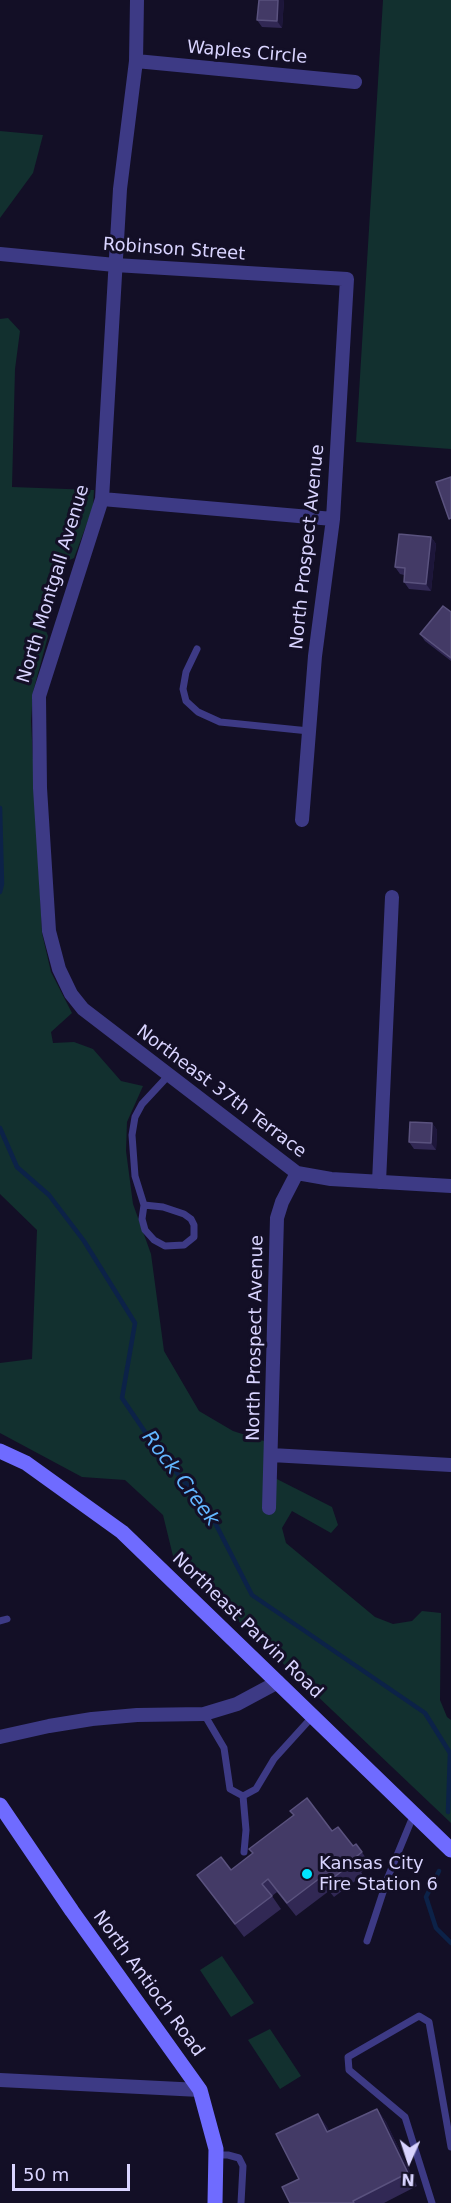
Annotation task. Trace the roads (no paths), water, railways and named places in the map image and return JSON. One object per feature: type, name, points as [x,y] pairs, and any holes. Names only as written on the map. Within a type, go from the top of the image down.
[{"type":"main road","name":"Northeast Parvin Road","points":[[0,1451],[26,1463],[122,1532],[451,1850]]},
{"type":"main road","name":"North Antioch Road","points":[[0,1805],[72,1911],[200,2090],[216,2149],[215,2203]]},
{"type":"street","name":"North Montgall Avenue","points":[[66,983],[59,969],[49,931],[40,788],[39,696],[102,499],[120,189],[136,61],[137,0]]},
{"type":"street","name":"Waples Circle","points":[[136,61],[355,82]]},
{"type":"street","name":"Robinson Street","points":[[0,255],[347,279]]},
{"type":"street","name":"North Prospect Avenue","points":[[302,820],[315,656],[333,519],[347,279]]},
{"type":"street","points":[[102,499],[333,519]]},
{"type":"street","points":[[379,1182],[392,897]]},
{"type":"street","name":"Northeast 37th Terrace","points":[[66,983],[71,994],[83,1009],[297,1173],[331,1179],[451,1186]]},
{"type":"street","name":"North Prospect Avenue","points":[[269,1508],[277,1218],[282,1202],[297,1173]]},
{"type":"street","points":[[271,1455],[451,1465]]},
{"type":"street","points":[[0,1737],[92,1719],[204,1713],[237,1704],[278,1682]]},
{"type":"street","points":[[0,2080],[200,2090]]},
{"type":"lane","points":[[197,649],[186,672],[183,689],[186,701],[198,712],[220,722],[309,731]]},
{"type":"lane","points":[[144,1205],[163,1207],[184,1214],[191,1219],[194,1225],[194,1237],[183,1245],[170,1247],[154,1240],[145,1230],[142,1219],[144,1205],[135,1176],[132,1135],[135,1117],[142,1104],[168,1076]]},
{"type":"lane","points":[[204,1713],[224,1748],[230,1789],[243,1796]]},
{"type":"lane","points":[[243,1796],[256,1789],[274,1759],[313,1716]]},
{"type":"lane","points":[[243,1796],[246,1830],[244,1852]]},
{"type":"lane","points":[[366,1941],[388,1877],[414,1814]]},
{"type":"lane","points":[[432,2203],[405,2117],[349,2070],[348,2057],[419,2016],[429,2022],[451,2147]]},
{"type":"lane","points":[[216,2155],[239,2158],[243,2166],[241,2203]]},
{"type":"waterway","name":"Rock Creek","points":[[0,808],[2,884],[0,892]]},
{"type":"waterway","name":"Rock Creek","points":[[0,1128],[17,1167],[49,1195],[84,1241],[135,1323],[122,1398],[158,1451],[208,1509],[252,1595],[425,1713],[450,1753],[448,1812]]},
{"type":"waterway","name":"Rock Creek","points":[[439,1871],[426,1897],[436,1928],[451,1943]]},
{"type":"place","name":"Kansas City Fire Station 6","points":[[307,1874]]}]
